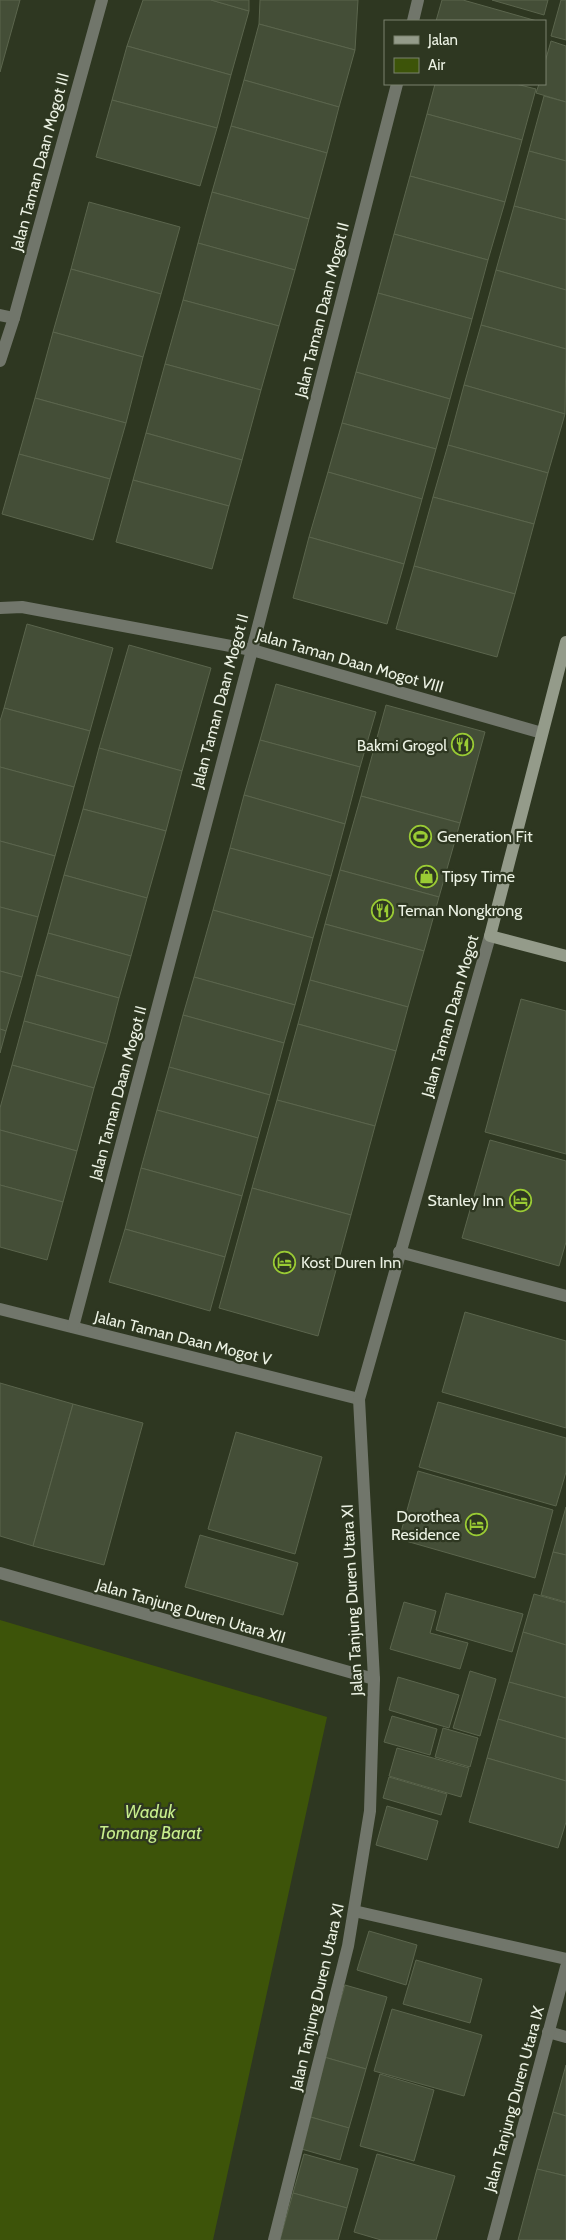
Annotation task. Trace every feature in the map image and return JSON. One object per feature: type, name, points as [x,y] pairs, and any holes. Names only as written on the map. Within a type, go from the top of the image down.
[{"type":"street","name":"Jalan Taman Daan Mogot III","points":[[0,361],[14,318],[102,0]]},
{"type":"street","points":[[413,20],[418,0]]},
{"type":"street","name":"Jalan Taman Daan Mogot II","points":[[73,1327],[252,650],[397,85]]},
{"type":"street","points":[[0,315],[14,318]]},
{"type":"street","name":"Jalan Taman Daan Mogot VIII","points":[[0,608],[22,607],[252,650],[542,732]]},
{"type":"street","name":"Jalan Taman Daan Mogot","points":[[359,1399],[399,1252],[490,936],[566,642]]},
{"type":"street","points":[[490,936],[566,956]]},
{"type":"street","points":[[399,1252],[566,1296]]},
{"type":"street","name":"Jalan Taman Daan Mogot V","points":[[0,1308],[359,1399]]},
{"type":"street","name":"Jalan Tanjung Duren Utara XI","points":[[274,2240],[348,1946],[370,1811],[374,1678],[359,1399]]},
{"type":"street","name":"Jalan Tanjung Duren Utara XII","points":[[0,1573],[374,1678]]},
{"type":"street","points":[[354,1911],[566,1960]]},
{"type":"street","name":"Jalan Tanjung Duren Utara IX","points":[[493,2240],[566,1967]]},
{"type":"street","points":[[548,2032],[566,2037]]},
{"type":"water","name":"Waduk Tomang Barat","points":[[0,1620],[327,1717],[213,2240],[0,2240]]},
{"type":"building","points":[[0,0],[20,0],[0,72]]},
{"type":"building","points":[[143,0],[211,0],[249,11],[231,75],[127,46]]},
{"type":"building","points":[[211,0],[249,0],[249,11]]},
{"type":"building","points":[[260,0],[358,0],[355,50],[259,24]]},
{"type":"building","points":[[442,0],[463,0],[533,20],[436,20]]},
{"type":"building","points":[[492,0],[548,0],[544,15]]},
{"type":"building","points":[[561,0],[566,0],[566,40],[551,36]]},
{"type":"building","points":[[259,24],[355,50],[339,107],[244,80]]},
{"type":"building","points":[[551,41],[566,46],[566,102],[536,93],[539,85],[546,85],[546,58]]},
{"type":"building","points":[[127,46],[231,75],[217,128],[112,100]]},
{"type":"building","points":[[244,80],[339,107],[327,153],[231,126]]},
{"type":"building","points":[[435,85],[520,85],[536,89],[522,140],[427,114]]},
{"type":"building","points":[[544,96],[566,102],[566,161],[529,151]]},
{"type":"building","points":[[112,100],[217,128],[200,186],[96,157]]},
{"type":"building","points":[[427,114],[522,140],[505,202],[410,176]]},
{"type":"building","points":[[231,126],[327,153],[309,219],[212,192]]},
{"type":"building","points":[[529,151],[566,161],[566,220],[514,206]]},
{"type":"building","points":[[410,176],[505,202],[488,260],[394,234]]},
{"type":"building","points":[[212,192],[309,219],[295,270],[198,243]]},
{"type":"building","points":[[89,202],[180,227],[161,294],[71,269]]},
{"type":"building","points":[[514,206],[566,220],[566,290],[496,270]]},
{"type":"building","points":[[394,234],[488,260],[472,319],[378,293]]},
{"type":"building","points":[[198,243],[295,270],[279,326],[183,300]]},
{"type":"building","points":[[71,269],[161,294],[143,357],[53,332]]},
{"type":"building","points":[[496,270],[566,290],[566,349],[481,325]]},
{"type":"building","points":[[378,293],[472,319],[450,399],[356,372]]},
{"type":"building","points":[[183,300],[279,326],[261,390],[165,364]]},
{"type":"building","points":[[481,325],[566,349],[565,414],[464,385]]},
{"type":"building","points":[[53,332],[143,357],[126,423],[35,398]]},
{"type":"building","points":[[165,364],[261,390],[242,460],[146,433]]},
{"type":"building","points":[[356,372],[450,399],[436,449],[342,423]]},
{"type":"building","points":[[464,385],[565,414],[548,473],[448,445]]},
{"type":"building","points":[[35,398],[126,423],[110,479],[19,454]]},
{"type":"building","points":[[342,423],[436,449],[422,499],[328,472]]},
{"type":"building","points":[[146,433],[242,460],[229,506],[133,480]]},
{"type":"building","points":[[448,445],[548,473],[534,524],[433,497]]},
{"type":"building","points":[[19,454],[110,479],[93,540],[2,514]]},
{"type":"building","points":[[328,472],[422,499],[404,564],[309,537]]},
{"type":"building","points":[[133,480],[229,506],[212,569],[116,542]]},
{"type":"building","points":[[433,497],[534,524],[515,594],[414,566]]},
{"type":"building","points":[[309,537],[404,564],[387,624],[293,598]]},
{"type":"building","points":[[414,566],[515,594],[497,657],[396,629]]},
{"type":"building","points":[[27,624],[113,648],[90,731],[4,708]]},
{"type":"building","points":[[129,645],[211,668],[182,771],[99,748]]},
{"type":"building","points":[[276,684],[376,712],[360,767],[260,740]]},
{"type":"building","points":[[386,705],[485,732],[460,823],[361,796]]},
{"type":"building","points":[[4,708],[90,731],[74,787],[0,767],[0,721]]},
{"type":"building","points":[[260,740],[360,767],[345,824],[244,795]]},
{"type":"building","points":[[99,748],[182,771],[166,831],[83,809]]},
{"type":"building","points":[[0,767],[74,787],[55,856],[0,841]]},
{"type":"building","points":[[244,795],[345,824],[331,876],[230,848]]},
{"type":"building","points":[[361,796],[460,823],[439,897],[340,870]]},
{"type":"building","points":[[83,809],[166,831],[147,898],[64,875]]},
{"type":"building","points":[[0,841],[55,856],[38,917],[0,907]]},
{"type":"building","points":[[230,848],[331,876],[313,938],[213,910]]},
{"type":"building","name":"Teman Nongkrong","points":[[340,870],[439,897],[424,951],[325,924]]},
{"type":"building","points":[[64,875],[147,898],[131,956],[48,933]]},
{"type":"building","points":[[0,907],[38,917],[22,977],[0,971]]},
{"type":"building","points":[[213,910],[313,938],[295,1005],[194,977]]},
{"type":"building","points":[[325,924],[424,951],[408,1007],[310,980]]},
{"type":"building","points":[[48,933],[131,956],[119,998],[36,975]]},
{"type":"building","points":[[0,971],[22,977],[6,1031],[0,1029]]},
{"type":"building","points":[[36,975],[119,998],[107,1044],[24,1021]]},
{"type":"building","points":[[194,977],[295,1005],[284,1043],[183,1015]]},
{"type":"building","points":[[310,980],[408,1007],[396,1051],[298,1024]]},
{"type":"building","points":[[521,999],[566,1011],[566,1154],[485,1132]]},
{"type":"building","points":[[183,1015],[284,1043],[270,1095],[169,1067]]},
{"type":"building","points":[[24,1021],[107,1044],[94,1088],[12,1065]]},
{"type":"building","points":[[298,1024],[396,1051],[375,1126],[277,1100]]},
{"type":"building","points":[[0,1029],[6,1031],[0,1053]]},
{"type":"building","points":[[12,1065],[94,1088],[77,1151],[0,1130],[0,1108]]},
{"type":"building","points":[[169,1067],[270,1095],[258,1138],[157,1110]]},
{"type":"building","points":[[277,1100],[375,1126],[351,1215],[252,1188]]},
{"type":"building","points":[[157,1110],[258,1138],[242,1196],[141,1168]]},
{"type":"building","points":[[0,1130],[77,1151],[63,1202],[0,1185]]},
{"type":"building","name":"Stanley Inn","points":[[490,1140],[566,1161],[566,1242],[559,1266],[462,1238]]},
{"type":"building","points":[[141,1168],[242,1196],[225,1257],[125,1229]]},
{"type":"building","points":[[0,1185],[63,1202],[47,1260],[0,1247]]},
{"type":"building","name":"Kost Duren Inn","points":[[252,1188],[351,1215],[318,1336],[219,1308]]},
{"type":"building","points":[[125,1229],[225,1257],[210,1311],[109,1282]]},
{"type":"building","points":[[465,1312],[566,1341],[566,1428],[442,1392]]},
{"type":"building","points":[[0,1383],[73,1404],[33,1546],[0,1536]]},
{"type":"building","points":[[438,1402],[566,1438],[566,1472],[556,1506],[419,1467]]},
{"type":"building","points":[[73,1404],[143,1423],[104,1565],[33,1546]]},
{"type":"building","points":[[236,1432],[322,1457],[295,1554],[208,1529]]},
{"type":"building","name":"Dorothea Residence","points":[[418,1471],[553,1510],[535,1578],[399,1539]]},
{"type":"building","points":[[566,1507],[566,1555],[553,1552]]},
{"type":"building","points":[[200,1535],[298,1563],[283,1615],[185,1587]]},
{"type":"building","points":[[553,1552],[566,1555],[566,1602],[541,1595]]},
{"type":"building","points":[[446,1593],[523,1614],[512,1652],[436,1630]]},
{"type":"building","points":[[534,1594],[566,1603],[566,1645],[523,1632]]},
{"type":"building","points":[[404,1602],[436,1611],[430,1633],[468,1643],[460,1669],[390,1649]]},
{"type":"building","points":[[523,1632],[566,1645],[566,1698],[509,1682]]},
{"type":"building","points":[[470,1671],[496,1679],[480,1736],[453,1728]]},
{"type":"building","points":[[398,1677],[459,1695],[449,1728],[389,1710]]},
{"type":"building","points":[[509,1682],[566,1698],[566,1739],[498,1719]]},
{"type":"building","points":[[392,1716],[437,1729],[430,1755],[384,1742]]},
{"type":"building","points":[[498,1719],[566,1739],[566,1781],[487,1758]]},
{"type":"building","points":[[443,1728],[478,1738],[470,1767],[435,1757]]},
{"type":"building","points":[[397,1748],[469,1768],[461,1797],[389,1776]]},
{"type":"building","points":[[487,1758],[566,1781],[566,1822],[558,1848],[469,1822]]},
{"type":"building","points":[[389,1777],[447,1794],[441,1815],[383,1798]]},
{"type":"building","points":[[387,1806],[438,1821],[427,1860],[376,1845]]},
{"type":"building","points":[[369,1931],[417,1945],[406,1985],[357,1970]]},
{"type":"building","points":[[416,1960],[482,1979],[470,2023],[403,2004]]},
{"type":"building","points":[[345,1985],[387,1997],[366,2069],[324,2057]]},
{"type":"building","points":[[392,2009],[482,2035],[464,2096],[374,2071]]},
{"type":"building","points":[[324,2057],[366,2069],[349,2128],[307,2116]]},
{"type":"building","points":[[566,2065],[566,2116],[553,2112]]},
{"type":"building","points":[[380,2074],[434,2090],[414,2161],[360,2146]]},
{"type":"building","points":[[553,2112],[566,2116],[566,2176],[537,2169]]},
{"type":"building","points":[[307,2116],[349,2128],[340,2160],[298,2148]]},
{"type":"building","points":[[304,2154],[358,2169],[347,2208],[293,2193]]},
{"type":"building","points":[[377,2154],[455,2176],[436,2240],[381,2240],[354,2232]]},
{"type":"building","points":[[537,2169],[566,2176],[566,2240],[518,2240]]},
{"type":"building","points":[[293,2193],[347,2208],[338,2240],[280,2240]]},
{"type":"place","name":"Bakmi Grogol","points":[[463,745]]},
{"type":"place","name":"Generation Fit","points":[[421,836]]},
{"type":"place","name":"Tipsy Time","points":[[426,876]]},
{"type":"place","name":"Teman Nongkrong","points":[[382,910]]},
{"type":"place","name":"Stanley Inn","points":[[520,1200]]},
{"type":"place","name":"Kost Duren Inn","points":[[285,1262]]},
{"type":"place","name":"Dorothea Residence","points":[[476,1525]]}]
